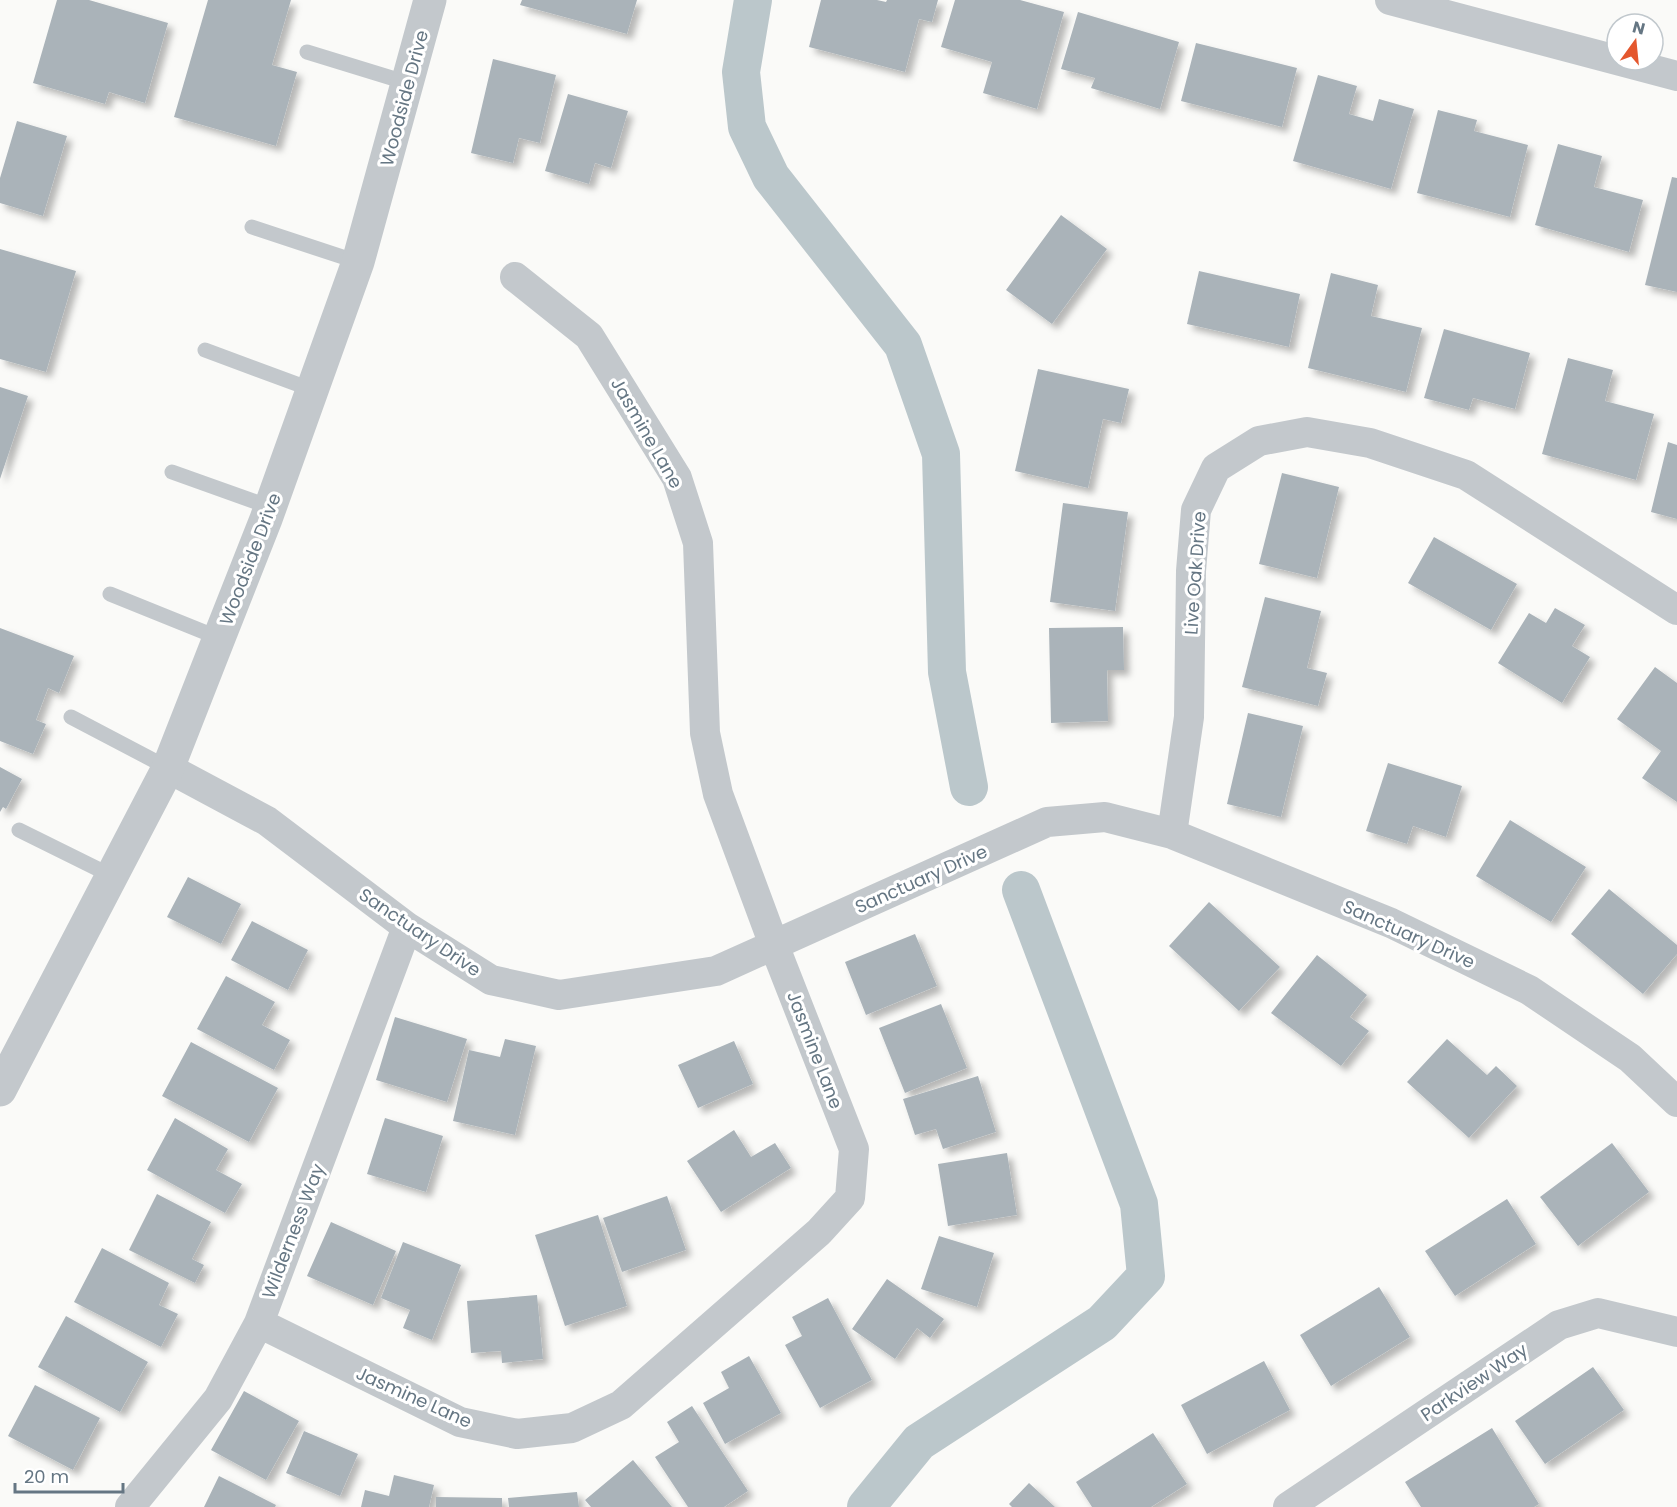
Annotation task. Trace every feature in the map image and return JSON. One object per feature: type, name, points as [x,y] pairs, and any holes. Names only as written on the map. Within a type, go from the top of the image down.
[{"type":"street","name":"Woodside Drive","points":[[0,1090],[168,768],[270,507],[358,262],[430,0]]},
{"type":"street","points":[[1390,0],[1677,76]]},
{"type":"street","name":"Jasmine Lane","points":[[259,1323],[460,1422],[517,1434],[572,1428],[621,1405],[819,1232],[850,1198],[854,1149],[718,794],[705,733],[698,543],[677,478],[589,336],[515,277]]},
{"type":"street","name":"Live Oak Drive","points":[[1172,834],[1189,717],[1191,571],[1196,510],[1216,468],[1259,441],[1307,432],[1370,443],[1466,475],[1677,610]]},
{"type":"street","name":"Sanctuary Drive","points":[[168,768],[267,821],[406,927],[491,980],[559,995],[716,971],[1047,822],[1105,817],[1172,834],[1391,923],[1529,990],[1630,1058],[1677,1102]]},
{"type":"street","name":"Wilderness Way","points":[[130,1507],[218,1399],[259,1323],[406,927]]},
{"type":"street","name":"Parkview Way","points":[[1288,1507],[1559,1325],[1598,1312],[1677,1332]]},
{"type":"lane","points":[[307,52],[408,83]]},
{"type":"lane","points":[[252,227],[358,262]]},
{"type":"lane","points":[[205,350],[313,390]]},
{"type":"lane","points":[[172,472],[270,507]]},
{"type":"lane","points":[[110,594],[219,638]]},
{"type":"lane","points":[[71,717],[168,768]]},
{"type":"lane","points":[[19,830],[112,876]]},
{"type":"building","points":[[57,0],[89,0],[168,23],[145,103],[109,92],[105,104],[33,83]]},
{"type":"building","points":[[208,0],[291,0],[272,65],[297,72],[276,146],[174,117]]},
{"type":"building","points":[[522,0],[637,0],[627,34],[520,5]]},
{"type":"building","points":[[821,0],[886,2],[887,0],[938,0],[932,22],[919,19],[905,72],[809,47]]},
{"type":"building","points":[[955,0],[1020,0],[1064,12],[1037,109],[983,93],[992,62],[941,47]]},
{"type":"building","points":[[1078,12],[1179,42],[1160,109],[1091,88],[1095,78],[1061,69]]},
{"type":"building","points":[[1196,43],[1297,68],[1282,127],[1181,101]]},
{"type":"building","points":[[493,59],[556,75],[540,143],[519,138],[513,163],[471,153]]},
{"type":"building","points":[[1318,75],[1357,86],[1349,114],[1373,121],[1379,99],[1414,109],[1391,189],[1293,161]]},
{"type":"building","points":[[568,94],[628,111],[611,168],[595,163],[589,184],[545,171]]},
{"type":"building","points":[[1438,110],[1477,120],[1474,131],[1528,145],[1510,217],[1417,193]]},
{"type":"building","points":[[17,121],[67,136],[43,216],[0,203],[0,178]]},
{"type":"building","points":[[1558,144],[1602,156],[1594,187],[1643,200],[1629,252],[1535,225]]},
{"type":"building","points":[[1672,177],[1677,178],[1677,292],[1645,285]]},
{"type":"building","points":[[1061,215],[1107,249],[1052,324],[1006,290]]},
{"type":"building","points":[[0,249],[76,271],[46,372],[0,359]]},
{"type":"building","points":[[1199,271],[1300,294],[1289,347],[1187,324]]},
{"type":"building","points":[[1331,273],[1378,285],[1371,316],[1422,328],[1406,392],[1308,368]]},
{"type":"building","points":[[1444,329],[1530,353],[1515,409],[1473,398],[1469,410],[1424,398]]},
{"type":"building","points":[[1568,358],[1613,370],[1605,401],[1654,414],[1636,480],[1542,454]]},
{"type":"building","points":[[1038,369],[1129,389],[1121,423],[1103,419],[1088,488],[1015,471]]},
{"type":"building","points":[[0,387],[28,396],[0,479]]},
{"type":"building","points":[[1668,442],[1677,445],[1677,519],[1651,512]]},
{"type":"building","points":[[1282,473],[1339,487],[1317,578],[1259,564]]},
{"type":"building","points":[[1063,503],[1128,512],[1115,611],[1050,602]]},
{"type":"building","points":[[1434,537],[1517,584],[1491,630],[1408,583]]},
{"type":"building","points":[[1265,597],[1321,611],[1307,668],[1327,673],[1318,706],[1242,687]]},
{"type":"building","points":[[1555,608],[1585,625],[1572,646],[1590,657],[1562,703],[1498,663],[1529,613],[1546,623]]},
{"type":"building","points":[[1123,627],[1124,670],[1107,670],[1108,721],[1051,723],[1049,628]]},
{"type":"building","points":[[0,628],[74,656],[59,693],[48,688],[36,720],[46,724],[33,754],[0,741]]},
{"type":"building","points":[[1655,667],[1677,683],[1677,802],[1642,778],[1661,751],[1617,719]]},
{"type":"building","points":[[1248,713],[1303,726],[1281,817],[1227,804]]},
{"type":"building","points":[[1388,763],[1462,786],[1446,837],[1413,826],[1407,844],[1366,831]]},
{"type":"building","points":[[0,767],[22,779],[6,809],[3,807],[0,812]]},
{"type":"building","points":[[1510,820],[1586,867],[1551,922],[1476,876]]},
{"type":"building","points":[[188,877],[241,904],[221,944],[167,917]]},
{"type":"building","points":[[1609,889],[1677,945],[1677,954],[1643,994],[1571,934]]},
{"type":"building","points":[[1209,902],[1280,967],[1239,1011],[1169,946]]},
{"type":"building","points":[[252,921],[308,950],[288,990],[231,960]]},
{"type":"building","points":[[915,934],[937,986],[866,1015],[845,962]]},
{"type":"building","points":[[1317,955],[1367,995],[1350,1017],[1369,1031],[1341,1066],[1271,1013]]},
{"type":"building","points":[[226,976],[275,1002],[262,1025],[290,1040],[274,1070],[197,1029]]},
{"type":"building","points":[[941,1004],[967,1068],[905,1093],[879,1028]]},
{"type":"building","points":[[395,1017],[467,1039],[447,1102],[376,1080]]},
{"type":"building","points":[[505,1039],[536,1046],[515,1135],[453,1121],[469,1050],[500,1057]]},
{"type":"building","points":[[1447,1039],[1487,1075],[1496,1066],[1517,1086],[1469,1138],[1407,1082]]},
{"type":"building","points":[[734,1041],[753,1084],[698,1108],[678,1065]]},
{"type":"building","points":[[191,1042],[278,1088],[249,1142],[162,1096]]},
{"type":"building","points":[[978,1076],[996,1132],[943,1149],[936,1129],[915,1135],[903,1099]]},
{"type":"building","points":[[175,1118],[228,1149],[216,1170],[242,1184],[225,1213],[147,1170]]},
{"type":"building","points":[[385,1118],[443,1136],[426,1192],[367,1174]]},
{"type":"building","points":[[734,1130],[751,1157],[775,1143],[791,1168],[721,1212],[687,1161]]},
{"type":"building","points":[[1612,1143],[1649,1192],[1578,1246],[1540,1197]]},
{"type":"building","points":[[1007,1153],[1017,1215],[948,1226],[938,1164]]},
{"type":"building","points":[[157,1194],[211,1222],[192,1259],[204,1265],[195,1283],[129,1250]]},
{"type":"building","points":[[667,1196],[686,1250],[622,1272],[603,1218]]},
{"type":"building","points":[[1507,1199],[1536,1244],[1455,1296],[1425,1251]]},
{"type":"building","points":[[598,1215],[627,1306],[565,1326],[535,1235]]},
{"type":"building","points":[[331,1222],[396,1251],[373,1305],[307,1276]]},
{"type":"building","points":[[939,1236],[994,1253],[977,1307],[921,1289]]},
{"type":"building","points":[[403,1242],[461,1265],[432,1340],[403,1328],[410,1310],[381,1298]]},
{"type":"building","points":[[102,1248],[169,1283],[159,1305],[178,1314],[161,1347],[74,1302]]},
{"type":"building","points":[[887,1279],[944,1319],[930,1338],[917,1328],[895,1359],[852,1329]]},
{"type":"building","points":[[1379,1287],[1410,1337],[1331,1386],[1300,1335]]},
{"type":"building","points":[[537,1295],[543,1359],[502,1363],[501,1351],[471,1353],[467,1301]]},
{"type":"building","points":[[828,1298],[872,1380],[820,1408],[785,1345],[802,1336],[792,1317]]},
{"type":"building","points":[[66,1316],[148,1362],[120,1412],[38,1367]]},
{"type":"building","points":[[749,1356],[781,1413],[725,1444],[703,1403],[729,1388],[721,1372]]},
{"type":"building","points":[[1264,1361],[1290,1410],[1207,1454],[1181,1405]]},
{"type":"building","points":[[1593,1367],[1624,1410],[1545,1464],[1515,1421]]},
{"type":"building","points":[[35,1385],[100,1418],[73,1470],[8,1436]]},
{"type":"building","points":[[244,1391],[299,1421],[266,1480],[211,1450]]},
{"type":"building","points":[[692,1406],[748,1491],[724,1507],[688,1507],[655,1457],[679,1442],[667,1422]]},
{"type":"building","points":[[1492,1428],[1539,1504],[1534,1507],[1421,1507],[1405,1482]]},
{"type":"building","points":[[304,1431],[358,1454],[340,1496],[286,1473]]},
{"type":"building","points":[[1153,1433],[1187,1484],[1151,1507],[1092,1507],[1076,1482]]},
{"type":"building","points":[[633,1460],[672,1507],[591,1507],[585,1500]]},
{"type":"building","points":[[394,1475],[434,1485],[429,1507],[361,1507],[365,1490],[389,1496]]},
{"type":"building","points":[[219,1476],[276,1505],[275,1507],[204,1507]]},
{"type":"building","points":[[1029,1483],[1055,1507],[1012,1507],[1009,1504]]},
{"type":"building","points":[[577,1492],[579,1507],[509,1507],[508,1498]]},
{"type":"building","points":[[436,1497],[502,1498],[502,1507],[436,1507]]},
{"type":"waterway","points":[[753,0],[741,72],[747,127],[771,177],[903,345],[941,454],[947,672],[969,787]]},
{"type":"waterway","points":[[866,1507],[919,1442],[1102,1323],[1146,1276],[1139,1204],[1021,890]]}]
